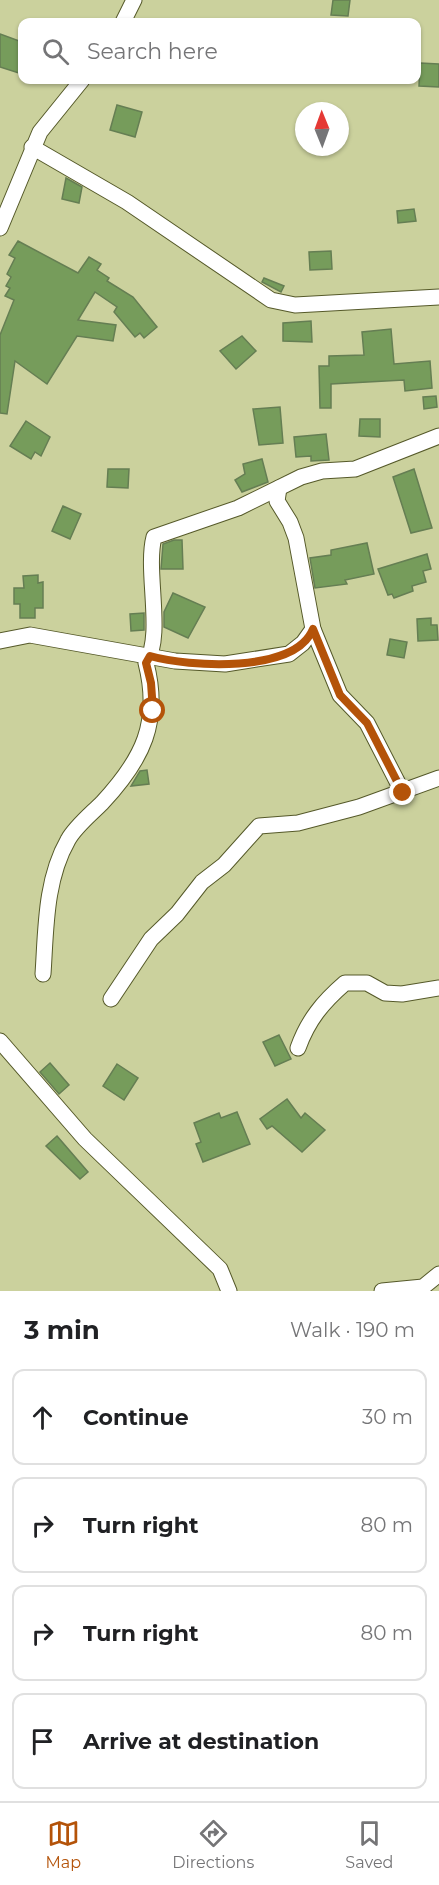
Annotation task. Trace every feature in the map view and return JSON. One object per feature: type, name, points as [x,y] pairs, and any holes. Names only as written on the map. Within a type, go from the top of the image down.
[{"type":"street","points":[[125,18],[134,0]]},
{"type":"street","points":[[0,228],[40,132],[79,84]]},
{"type":"street","points":[[32,147],[127,202],[271,300],[295,305],[439,297]]},
{"type":"street","points":[[42,974],[50,888],[68,839],[115,789],[149,731],[152,698],[146,663],[150,656],[153,598],[150,550],[154,537],[229,511],[301,477],[322,471],[354,469],[439,436]]},
{"type":"street","points":[[279,488],[277,501],[290,522],[296,538],[313,629],[340,695],[367,723],[403,793]]},
{"type":"street","points":[[0,641],[30,635],[201,664],[271,659],[289,654],[303,643],[313,629]]},
{"type":"street","points":[[111,999],[151,939],[177,915],[202,882],[224,865],[259,826],[298,823],[403,793],[439,778]]},
{"type":"street","points":[[298,1048],[304,1029],[321,1003],[345,983],[367,983],[385,993],[402,994],[439,988]]},
{"type":"street","points":[[0,1041],[85,1139],[220,1269],[229,1291]]},
{"type":"street","points":[[382,1291],[423,1287],[439,1274]]},
{"type":"building","points":[[333,0],[350,0],[348,16],[331,15]]},
{"type":"building","points":[[0,34],[18,41],[18,73],[0,67]]},
{"type":"building","points":[[421,63],[439,64],[439,87],[419,86],[421,84]]},
{"type":"building","points":[[117,105],[142,112],[135,137],[110,130]]},
{"type":"building","points":[[66,178],[82,187],[79,203],[62,199]]},
{"type":"building","points":[[414,209],[416,221],[398,223],[397,211]]},
{"type":"building","points":[[18,241],[78,273],[89,257],[101,264],[97,270],[109,278],[107,281],[133,297],[157,327],[144,338],[140,333],[135,337],[114,312],[117,307],[95,292],[78,320],[116,325],[113,341],[77,336],[47,384],[15,361],[7,414],[0,413],[0,335],[14,300],[5,296],[10,288],[6,286],[11,277],[7,274],[15,258],[9,255]]},
{"type":"building","points":[[331,251],[332,269],[310,270],[309,252]]},
{"type":"building","points":[[264,278],[284,286],[281,292],[262,282]]},
{"type":"building","points":[[311,321],[312,342],[283,341],[283,323]]},
{"type":"building","points":[[391,329],[394,364],[430,361],[432,388],[405,391],[404,380],[331,384],[331,408],[320,408],[319,366],[329,366],[329,356],[364,355],[362,332]]},
{"type":"building","points":[[242,336],[256,351],[236,369],[220,351]]},
{"type":"building","points":[[436,396],[437,407],[424,409],[423,397]]},
{"type":"building","points":[[280,407],[283,443],[259,445],[253,409]]},
{"type":"building","points":[[360,419],[380,419],[380,437],[359,436]]},
{"type":"building","points":[[26,421],[50,437],[41,456],[35,452],[31,459],[10,446]]},
{"type":"building","points":[[326,434],[329,460],[311,461],[311,456],[296,457],[294,437]]},
{"type":"building","points":[[262,459],[268,482],[242,492],[235,480],[245,474],[243,464]]},
{"type":"building","points":[[108,469],[129,469],[128,488],[107,487]]},
{"type":"building","points":[[414,469],[432,528],[411,533],[393,477]]},
{"type":"building","points":[[63,506],[81,514],[70,539],[52,531]]},
{"type":"building","points":[[182,540],[183,569],[161,569],[163,544]]},
{"type":"building","points":[[367,543],[374,574],[345,580],[347,584],[315,588],[310,558],[331,555],[331,550]]},
{"type":"building","points":[[427,554],[431,569],[423,571],[426,582],[412,586],[413,591],[394,598],[392,594],[388,595],[378,569]]},
{"type":"building","points":[[38,575],[38,583],[43,582],[43,608],[35,608],[35,618],[20,618],[20,604],[14,604],[14,588],[24,588],[23,576]]},
{"type":"building","points":[[173,593],[205,607],[188,638],[164,627],[164,612]]},
{"type":"building","points":[[144,613],[144,630],[131,631],[130,614]]},
{"type":"building","points":[[431,618],[431,625],[437,625],[438,640],[418,641],[417,619]]},
{"type":"building","points":[[390,639],[407,642],[404,658],[387,655]]},
{"type":"building","points":[[147,770],[149,784],[131,786],[140,771]]},
{"type":"building","points":[[279,1035],[291,1059],[275,1066],[263,1042]]},
{"type":"building","points":[[50,1063],[69,1085],[59,1094],[40,1072]]},
{"type":"building","points":[[117,1064],[138,1078],[124,1100],[103,1086]]},
{"type":"building","points":[[287,1099],[301,1118],[305,1113],[325,1130],[302,1152],[272,1126],[267,1129],[260,1119]]},
{"type":"building","points":[[237,1112],[250,1144],[203,1162],[196,1144],[201,1142],[194,1123],[219,1113],[221,1118]]},
{"type":"building","points":[[57,1136],[88,1172],[80,1179],[46,1146]]},
{"type":"route","points":[[153,711],[151,683],[146,663],[150,656],[175,662],[201,664],[271,659],[289,654],[303,643],[313,629],[340,695],[367,723],[403,793]]}]
